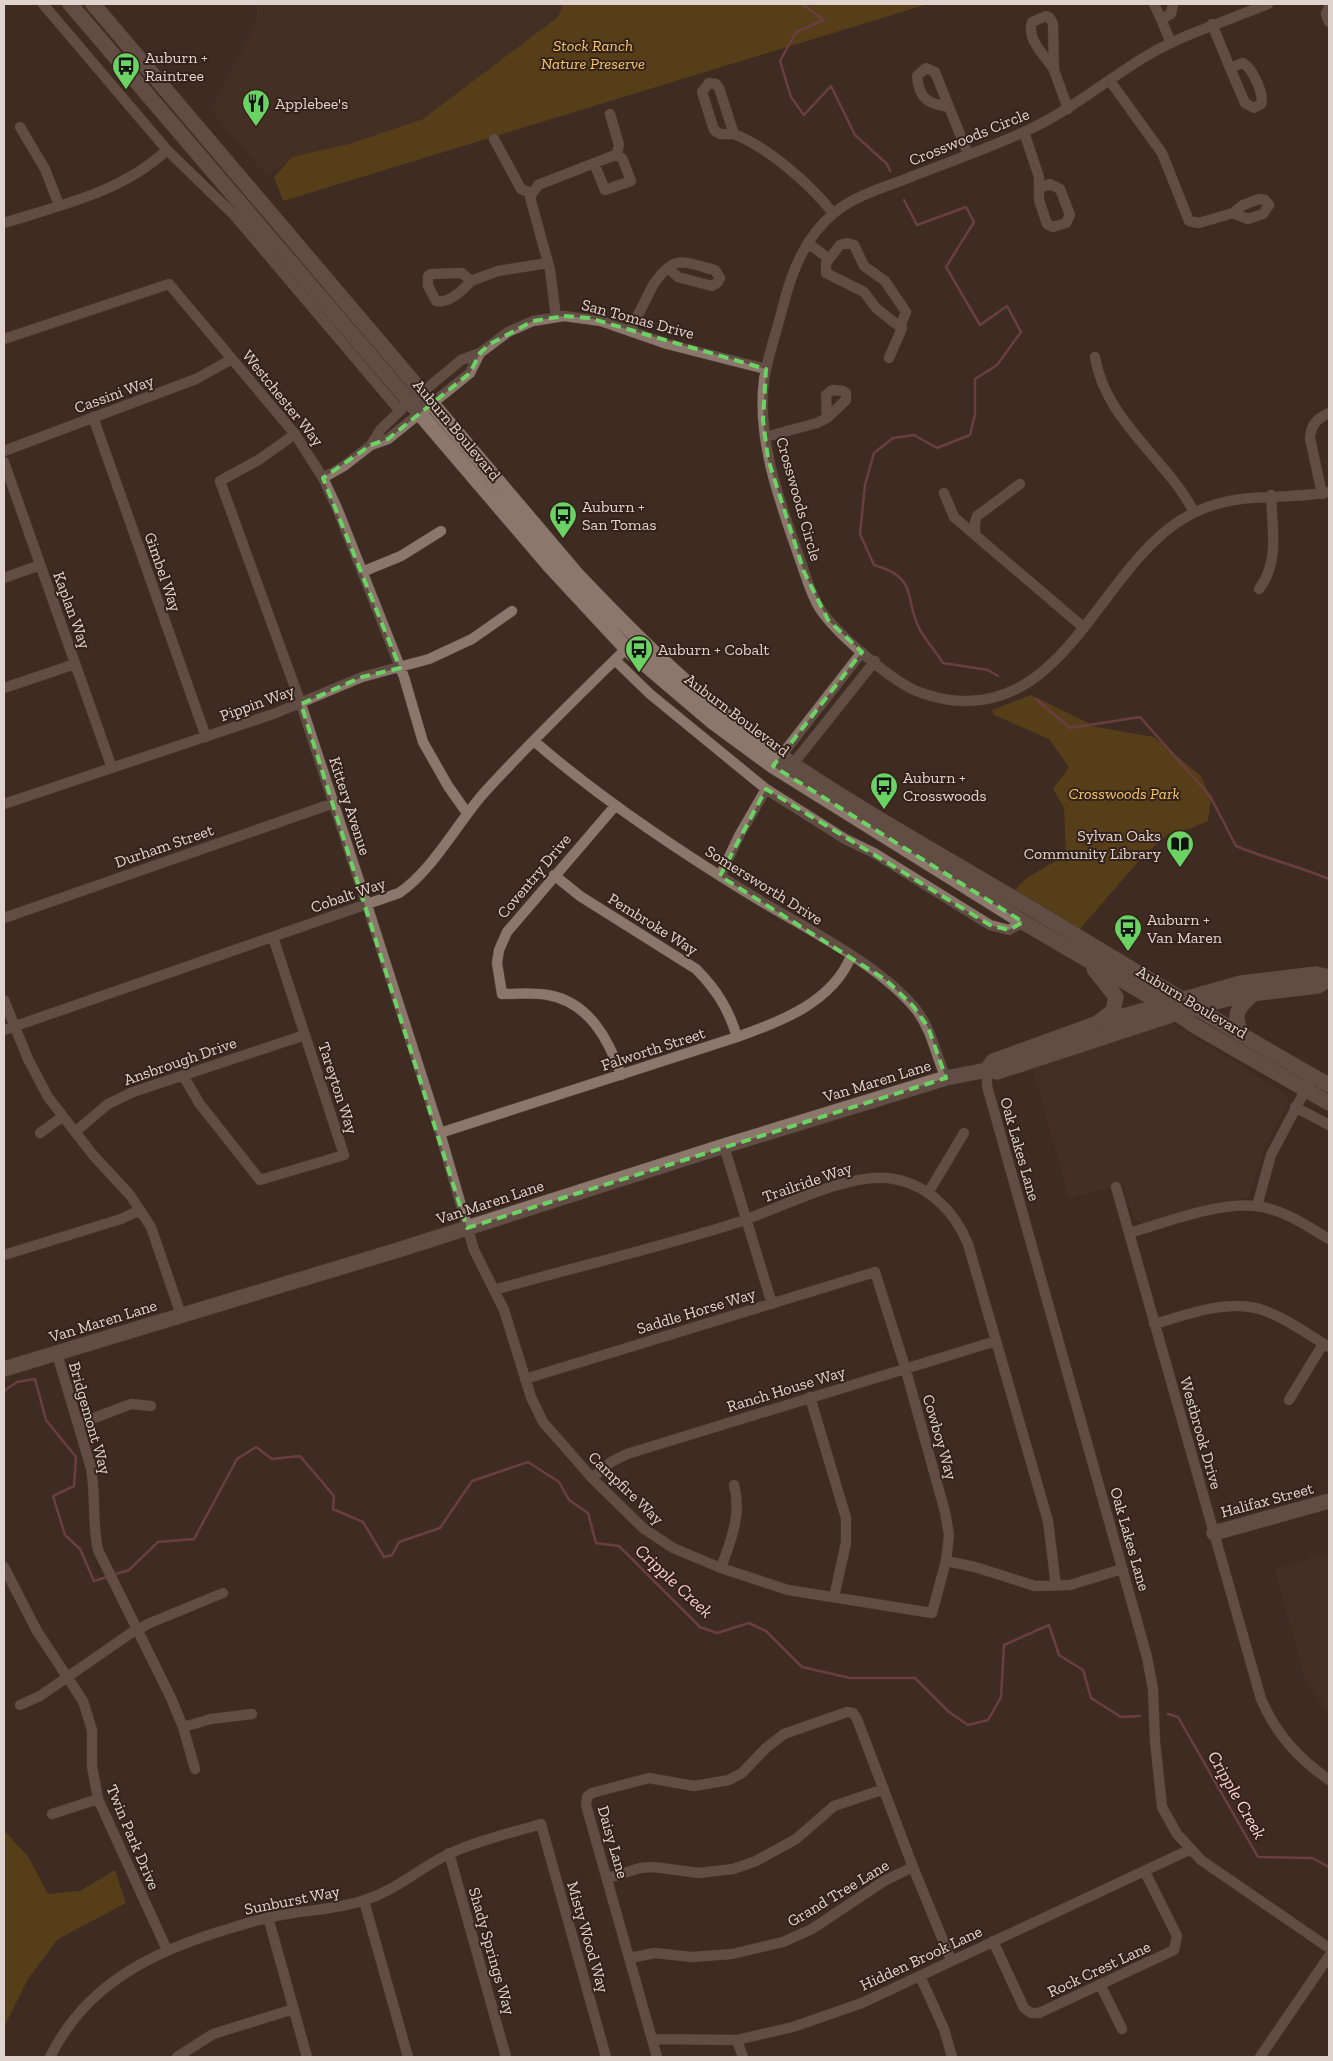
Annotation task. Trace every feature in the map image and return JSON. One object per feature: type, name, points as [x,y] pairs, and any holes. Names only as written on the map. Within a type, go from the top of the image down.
[{"type":"main road","name":"Auburn Boulevard","points":[[70,4],[416,405],[577,575],[632,643],[717,708],[784,764],[1023,922],[1172,1010],[1195,1026],[1329,1103]]},
{"type":"main road","points":[[82,4],[112,26]]},
{"type":"main road","name":"Auburn Boulevard","points":[[93,4],[416,405]]},
{"type":"main road","name":"Auburn Boulevard","points":[[784,764],[1329,1085]]},
{"type":"main road","points":[[1085,958],[1106,981],[1116,997],[1113,1012],[1095,1024]]},
{"type":"main road","name":"Van Maren Lane","points":[[4,1369],[468,1228],[724,1146],[946,1078],[987,1070],[997,1072],[1190,1004],[1241,984],[1316,974],[1329,978]]},
{"type":"main road","name":"Van Maren Lane","points":[[1190,1004],[1318,986],[1329,978]]},
{"type":"main road","points":[[1241,1034],[1236,1020],[1238,1008],[1253,994]]},
{"type":"main road","name":"Van Maren Lane","points":[[987,1070],[993,1061],[1073,1031],[1095,1024],[1172,1010]]},
{"type":"main road","points":[[1040,1058],[1044,1049],[1071,1038],[1073,1031]]},
{"type":"main road","name":"Halifax Street","points":[[1214,1533],[1329,1501]]},
{"type":"street","points":[[43,4],[167,150],[234,215],[416,405]]},
{"type":"street","points":[[1154,4],[1171,43]]},
{"type":"street","points":[[1160,19],[1171,14],[1173,4]]},
{"type":"street","name":"Crosswoods Circle","points":[[1268,4],[1212,24],[1171,43],[1068,109],[1024,132],[867,194],[833,213],[808,243],[790,280],[766,369],[763,395],[765,437],[775,482],[815,600],[828,620],[862,652],[902,682],[922,693],[960,701],[984,700],[1005,695],[1040,675],[1157,538],[1194,512],[1233,499],[1271,495],[1326,493]]},
{"type":"street","points":[[1329,7],[1326,14],[1329,22]]},
{"type":"street","points":[[1054,70],[1053,24],[1050,18],[1042,16],[1032,22],[1031,29],[1039,50],[1054,70],[1068,109]]},
{"type":"street","points":[[1212,24],[1230,68]]},
{"type":"street","points":[[1110,81],[1162,152],[1189,221],[1199,223],[1232,213]]},
{"type":"street","points":[[734,134],[719,88],[712,83],[705,85],[702,92],[714,130],[720,134],[734,134],[780,162],[820,196],[833,213]]},
{"type":"street","points":[[949,107],[968,154]]},
{"type":"street","points":[[610,114],[619,145],[617,154]]},
{"type":"street","points":[[20,127],[38,155],[59,205]]},
{"type":"street","points":[[1024,132],[1039,177],[1039,188]]},
{"type":"street","points":[[494,139],[521,189],[531,193]]},
{"type":"street","points":[[4,222],[102,191],[124,181],[145,168],[167,150]]},
{"type":"street","points":[[556,317],[548,263],[530,203],[531,193],[538,185],[617,154]]},
{"type":"street","points":[[594,163],[605,190],[632,181],[622,158],[617,154]]},
{"type":"street","points":[[808,243],[829,259]]},
{"type":"street","points":[[889,358],[902,328],[900,327],[906,312],[885,281],[860,262],[854,245],[843,243],[824,267],[826,274],[864,292],[876,308],[900,327]]},
{"type":"street","points":[[471,281],[498,271],[548,263]]},
{"type":"street","points":[[630,331],[653,285],[668,268]]},
{"type":"street","name":"Westchester Way","points":[[4,339],[169,284],[295,434],[323,478],[337,508],[400,668],[423,742],[448,786],[467,813]]},
{"type":"street","name":"San Tomas Drive","points":[[323,478],[344,466],[371,445],[388,439],[416,405],[461,360],[480,353],[516,328],[533,321],[556,317],[588,318],[667,344],[766,369]]},
{"type":"street","name":"San Tomas Drive","points":[[371,445],[380,430],[416,405],[470,373],[480,353]]},
{"type":"street","points":[[1095,357],[1100,381],[1114,407],[1179,486],[1194,512]]},
{"type":"street","name":"Cassini Way","points":[[4,450],[196,380],[232,359]]},
{"type":"street","points":[[1326,493],[1310,438],[1316,421],[1329,413]]},
{"type":"street","name":"Gimbel Way","points":[[93,417],[206,737]]},
{"type":"street","points":[[765,437],[817,423],[827,418]]},
{"type":"street","name":"Kittery Avenue","points":[[295,434],[260,460],[220,481],[301,704],[368,905],[468,1228]]},
{"type":"street","name":"Kaplan Way","points":[[4,462],[112,768]]},
{"type":"street","points":[[975,535],[974,522],[977,516],[1020,484]]},
{"type":"street","points":[[944,493],[954,517],[1083,626]]},
{"type":"street","points":[[1259,589],[1269,574],[1273,556],[1271,495]]},
{"type":"street","points":[[362,572],[400,556],[441,531]]},
{"type":"street","points":[[4,578],[40,565]]},
{"type":"street","name":"Pippin Way","points":[[4,804],[301,704],[362,677],[400,668],[451,650],[512,611]]},
{"type":"street","name":"Cobalt Way","points":[[4,1030],[388,898],[410,886],[467,813],[534,741],[632,643]]},
{"type":"street","points":[[784,764],[862,652]]},
{"type":"street","points":[[615,660],[650,694],[766,789],[845,839],[874,852],[990,925],[1009,930],[1023,922]]},
{"type":"street","points":[[784,764],[875,661]]},
{"type":"street","points":[[4,688],[75,664]]},
{"type":"street","name":"Somersworth Drive","points":[[534,741],[615,806],[720,876],[851,956],[886,980],[914,1006],[928,1027],[946,1078]]},
{"type":"street","points":[[720,876],[739,836],[766,789]]},
{"type":"street","name":"Durham Street","points":[[4,918],[334,803]]},
{"type":"street","name":"Coventry Drive","points":[[615,806],[507,932],[501,944],[497,963],[499,988],[502,994],[534,993],[555,996],[580,1009],[603,1034],[621,1075]]},
{"type":"street","name":"Pembroke Way","points":[[554,875],[580,896],[696,969],[710,984],[725,1006],[737,1037]]},
{"type":"street","name":"Tareyton Way","points":[[183,1075],[199,1103],[260,1180],[344,1155],[272,937]]},
{"type":"street","name":"Falworth Street","points":[[440,1133],[766,1027],[801,1010],[832,985],[845,971],[851,956]]},
{"type":"street","points":[[4,1000],[38,1080],[62,1117],[130,1195],[140,1210],[161,1251],[181,1316]]},
{"type":"street","name":"Ansbrough Drive","points":[[75,1132],[97,1112],[120,1097],[305,1035]]},
{"type":"street","name":"Oak Lakes Lane","points":[[987,1070],[987,1086],[1147,1657],[1153,1689],[1155,1741],[1162,1807],[1177,1834],[1189,1850],[1329,1948]]},
{"type":"street","points":[[1257,1206],[1271,1155],[1305,1089],[1315,1077]]},
{"type":"street","points":[[1295,1107],[1329,1125]]},
{"type":"street","points":[[40,1133],[62,1117]]},
{"type":"street","points":[[928,1193],[964,1133]]},
{"type":"street","points":[[724,1146],[772,1304]]},
{"type":"street","name":"Trailride Way","points":[[494,1290],[746,1219],[853,1180],[887,1178],[908,1184],[928,1193],[945,1206],[963,1231],[1048,1521],[1056,1586]]},
{"type":"street","name":"Westbrook Drive","points":[[1116,1187],[1256,1684],[1267,1714],[1293,1751],[1329,1780]]},
{"type":"street","points":[[1129,1233],[1225,1207],[1257,1206],[1289,1216],[1329,1239]]},
{"type":"street","points":[[4,1254],[121,1219],[140,1210]]},
{"type":"street","name":"Campfire Way","points":[[468,1228],[478,1259],[504,1310],[536,1410],[543,1422],[592,1478],[630,1517],[656,1538],[691,1557],[774,1587],[932,1613]]},
{"type":"street","name":"Saddle Horse Way","points":[[525,1379],[875,1272]]},
{"type":"street","name":"Cowboy Way","points":[[875,1272],[905,1367],[945,1512],[949,1535],[946,1561],[932,1613]]},
{"type":"street","points":[[1154,1324],[1230,1306],[1249,1306],[1267,1312],[1326,1345],[1289,1400]]},
{"type":"street","name":"Ranch House Way","points":[[592,1478],[611,1462],[627,1454],[905,1367],[996,1341]]},
{"type":"street","name":"Bridgemont Way","points":[[56,1354],[92,1468],[95,1535],[116,1589],[171,1698],[183,1727],[195,1769]]},
{"type":"street","points":[[810,1397],[846,1518],[846,1543],[834,1597]]},
{"type":"street","points":[[78,1424],[131,1404],[151,1406]]},
{"type":"street","points":[[721,1568],[737,1519],[734,1484]]},
{"type":"street","points":[[946,1561],[975,1567],[1036,1586],[1070,1585],[1122,1569]]},
{"type":"street","name":"Twin Park Drive","points":[[4,1567],[37,1631],[69,1677],[89,1715],[94,1776],[98,1799],[167,1950]]},
{"type":"street","points":[[20,1705],[40,1696],[138,1630],[223,1593]]},
{"type":"street","name":"Daisy Lane","points":[[657,2057],[586,1805],[587,1797],[592,1793],[649,1778],[694,1786],[729,1780],[742,1773],[766,1748],[784,1734],[850,1712],[855,1714],[913,1867],[951,1960]]},
{"type":"street","points":[[183,1727],[211,1719],[252,1714]]},
{"type":"street","points":[[608,1878],[640,1868],[654,1867],[699,1873],[732,1868],[756,1861],[796,1839],[834,1806],[884,1789]]},
{"type":"street","points":[[52,1814],[98,1799]]},
{"type":"street","name":"Sunburst Way","points":[[50,2057],[77,2017],[105,1988],[146,1960],[167,1950],[198,1938],[268,1918],[364,1901],[395,1888],[450,1853],[540,1824]]},
{"type":"street","name":"Misty Wood Way","points":[[540,1824],[606,2057]]},
{"type":"street","name":"Hidden Brook Lane","points":[[652,2039],[738,2040],[816,2020],[920,1976],[951,1960],[1146,1872],[1189,1850]]},
{"type":"street","name":"Shady Springs Way","points":[[450,1853],[506,2057]]},
{"type":"street","name":"Grand Tree Lane","points":[[630,1958],[655,1953],[692,1957],[732,1954],[784,1942],[812,1929],[878,1885],[913,1867]]},
{"type":"street","name":"Rock Crest Lane","points":[[993,1941],[1022,2006],[1028,2012],[1039,2013],[1170,1953],[1177,1945],[1177,1936],[1146,1872]]},
{"type":"street","points":[[364,1901],[408,2057]]},
{"type":"street","points":[[268,1918],[307,2057]]},
{"type":"street","points":[[1260,2057],[1329,1956]]},
{"type":"street","points":[[920,1976],[944,2029],[952,2057]]},
{"type":"street","points":[[1100,1984],[1122,2029]]},
{"type":"street","points":[[177,2057],[213,2034],[294,2009]]},
{"type":"street","points":[[738,2040],[743,2057]]},
{"type":"highlighted area","points":[[564,316],[589,318],[766,369],[763,420],[768,459],[804,572],[828,620],[862,652],[773,766],[1023,922],[1009,930],[990,925],[766,789],[720,876],[886,980],[913,1006],[928,1027],[946,1078],[467,1228],[301,704],[362,677],[400,668],[323,478],[371,445],[388,439],[470,373],[480,353],[490,344],[533,321]]},
{"type":"shaded area","points":[[257,4],[563,4],[558,17],[423,119],[345,146],[292,157],[267,176],[211,110],[257,21]]},
{"type":"shaded area","points":[[1170,1024],[1177,1026],[1284,1093],[1287,1097],[1288,1104],[1268,1141],[1248,1198],[1209,1204],[1141,1223],[1133,1217],[1123,1184],[1069,1198],[1032,1067]]},
{"type":"shaded area","points":[[1329,1553],[1329,1712],[1315,1695],[1304,1675],[1275,1569]]},
{"type":"green space","name":"Stock Ranch Nature Preserve","points":[[563,4],[928,4],[283,201],[274,177],[292,157],[349,144],[423,119],[558,17]]},
{"type":"green space","name":"Crosswoods Park","points":[[1031,695],[1096,727],[1154,737],[1201,776],[1211,799],[1208,821],[1192,828],[1168,834],[1143,856],[1080,929],[1014,891],[1025,879],[1066,855],[1064,808],[1053,789],[1069,767],[1049,739],[994,715],[992,710]]},
{"type":"green space","points":[[4,1830],[29,1858],[48,1894],[80,1891],[115,1870],[126,1903],[58,1939],[28,1979],[4,2027]]},
{"type":"waterway","points":[[802,4],[824,20],[796,32],[780,61],[791,97],[804,115],[831,86],[855,135],[887,164],[890,171]]},
{"type":"waterway","points":[[904,200],[917,225],[966,207],[974,222],[946,267],[980,325],[1007,306],[1021,332],[997,365],[975,379],[975,414],[970,435],[937,448],[914,435],[893,438],[874,453],[865,485],[860,534],[874,565],[888,570],[898,576],[904,583],[908,590],[915,619],[920,630],[943,663],[988,670],[998,676]]},
{"type":"waterway","points":[[1036,699],[1070,728],[1140,717],[1210,796],[1236,846],[1329,879]]},
{"type":"waterway","name":"Cripple Creek","points":[[4,1391],[17,1382],[35,1379],[46,1420],[76,1457],[74,1486],[53,1496],[65,1535],[80,1549],[94,1581],[107,1577]]},
{"type":"waterway","name":"Cripple Creek","points":[[112,1575],[129,1570],[158,1542],[194,1539],[237,1459],[256,1447],[272,1459],[300,1456],[334,1496],[333,1509],[363,1522],[384,1557],[392,1555],[399,1542],[440,1528],[472,1481],[528,1462],[559,1482],[569,1500],[588,1513],[596,1543],[619,1546],[700,1627],[717,1633],[749,1623],[766,1631],[802,1667],[850,1678],[915,1678],[949,1712],[968,1725],[988,1720],[1001,1697],[1004,1645],[1049,1625],[1059,1655],[1083,1670],[1091,1698],[1121,1717],[1140,1716]]},
{"type":"waterway","name":"Cripple Creek","points":[[1168,1714],[1178,1717],[1258,1857],[1312,1858],[1329,1867]]},
{"type":"place","name":"Auburn + Raintree","points":[[126,90]]},
{"type":"place","name":"Applebee's","points":[[256,127]]},
{"type":"place","name":"Auburn + San Tomas","points":[[563,539]]},
{"type":"place","name":"Auburn + Cobalt","points":[[639,673]]},
{"type":"place","name":"Auburn + Crosswoods","points":[[884,810]]},
{"type":"place","name":"Sylvan Oaks Community Library","points":[[1180,868]]},
{"type":"place","name":"Auburn + Van Maren","points":[[1128,952]]}]
